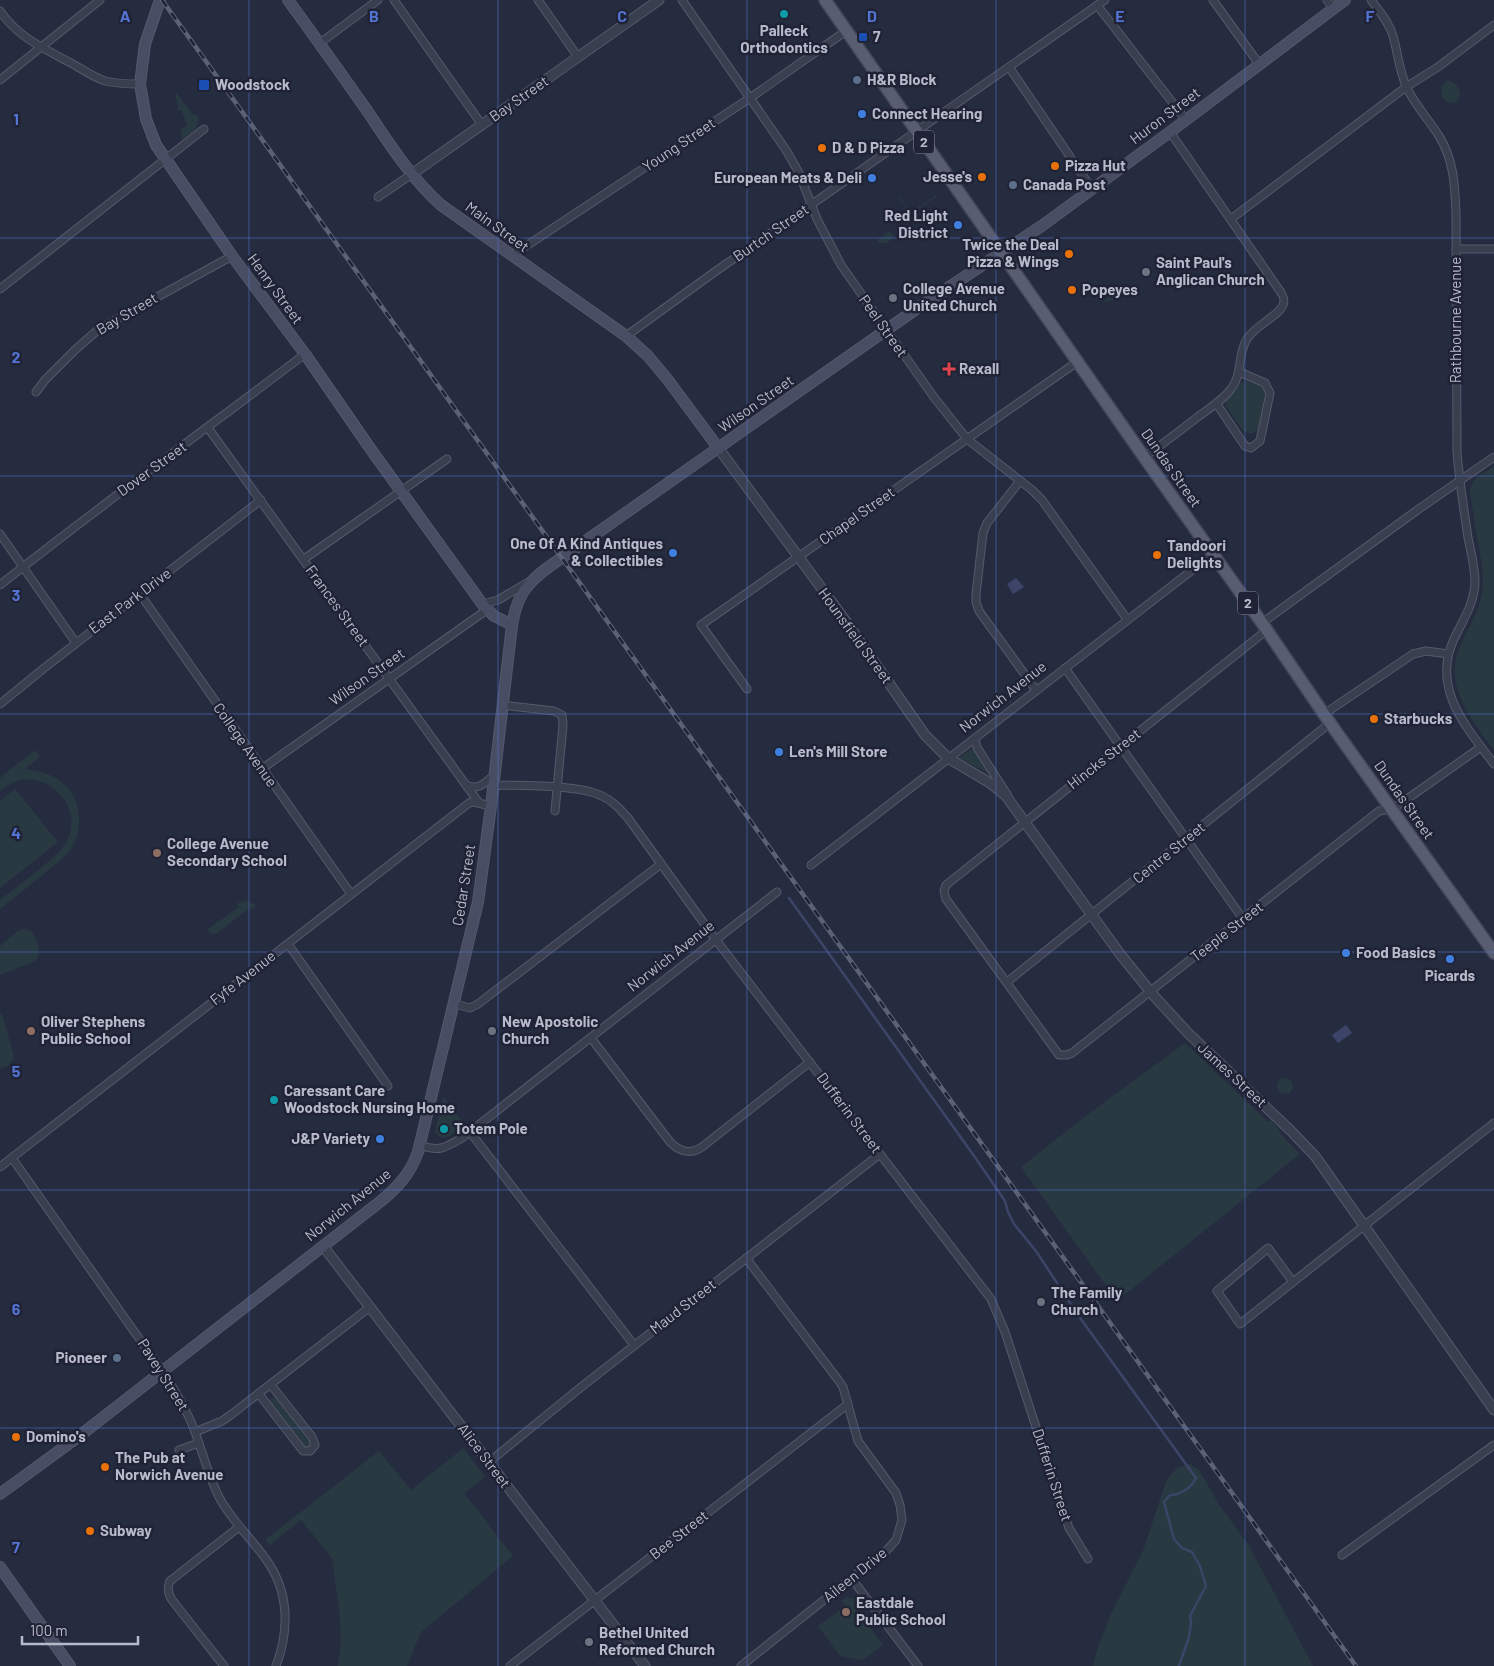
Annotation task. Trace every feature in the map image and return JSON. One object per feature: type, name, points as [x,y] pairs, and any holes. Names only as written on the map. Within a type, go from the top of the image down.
[{"type":"main road","name":"Main Street","points":[[288,0],[412,174],[441,205],[626,336],[648,356],[668,380],[718,449]]},
{"type":"main road","name":"Dundas Street","points":[[825,0],[1000,253],[1265,626],[1327,719],[1494,954]]},
{"type":"main road","name":"Huron Street","points":[[1000,253],[1170,132],[1345,0]]},
{"type":"main road","name":"Henry Street","points":[[159,2],[145,44],[140,84],[146,119],[153,138],[165,160],[485,607],[512,625]]},
{"type":"main road","name":"Wilson Street","points":[[512,625],[518,601],[529,582],[886,330],[1000,253]]},
{"type":"main road","name":"Cedar Street","points":[[420,1146],[478,902],[494,786],[512,625]]},
{"type":"main road","name":"Norwich Avenue","points":[[0,1494],[78,1437],[399,1185],[412,1167],[420,1146]]},
{"type":"main road","points":[[0,1567],[70,1666]]},
{"type":"street","points":[[0,80],[100,0]]},
{"type":"street","points":[[320,43],[378,0]]},
{"type":"street","points":[[394,0],[482,125]]},
{"type":"street","points":[[538,0],[578,57]]},
{"type":"street","name":"Bay Street","points":[[378,198],[659,0]]},
{"type":"street","name":"Peel Street","points":[[682,0],[794,161],[817,220],[841,264],[933,396],[967,439],[1032,490],[1048,508],[1127,619]]},
{"type":"street","name":"Burtch Street","points":[[626,336],[1105,0]]},
{"type":"street","points":[[1213,0],[1259,64]]},
{"type":"street","points":[[1327,0],[1334,10]]},
{"type":"street","name":"Rathbourne Avenue","points":[[1371,0],[1392,33],[1406,87],[1440,138],[1451,164],[1455,186],[1457,449],[1459,481],[1475,586],[1468,612],[1448,654]]},
{"type":"street","points":[[1097,6],[1186,120]]},
{"type":"street","points":[[0,11],[22,36],[104,80],[116,83],[140,84]]},
{"type":"street","points":[[1231,219],[1406,87],[1438,67],[1494,25]]},
{"type":"street","name":"Young Street","points":[[512,256],[750,98],[846,31]]},
{"type":"street","points":[[1009,67],[1092,189]]},
{"type":"street","points":[[0,289],[204,129]]},
{"type":"street","points":[[1144,457],[1216,403],[1231,389],[1240,372],[1240,356],[1246,339],[1253,330],[1283,306],[1284,300],[1280,291],[1170,132]]},
{"type":"street","points":[[1456,249],[1494,249]]},
{"type":"street","name":"Bay Street","points":[[36,392],[76,349],[99,329],[232,256]]},
{"type":"street","name":"Dover Street","points":[[0,585],[304,354]]},
{"type":"street","name":"Chapel Street","points":[[747,689],[701,625],[1077,362]]},
{"type":"street","points":[[1216,403],[1245,446],[1252,448],[1257,445],[1260,441],[1270,393],[1265,382],[1240,372]]},
{"type":"street","name":"Frances Street","points":[[208,428],[479,804]]},
{"type":"street","name":"Hounsfield Street","points":[[718,449],[845,620],[925,735],[948,758],[990,783],[1011,803]]},
{"type":"street","name":"Hincks Street","points":[[1007,982],[946,899],[944,891],[946,885],[1121,746],[1265,626],[1494,457]]},
{"type":"street","points":[[304,559],[447,459]]},
{"type":"street","points":[[1020,480],[987,523],[983,533],[976,602],[979,611],[1036,690]]},
{"type":"street","name":"East Park Drive","points":[[0,704],[261,500]]},
{"type":"street","points":[[0,534],[76,643]]},
{"type":"street","name":"Norwich Avenue","points":[[811,865],[1213,554]]},
{"type":"street","name":"Wilson Street","points":[[263,768],[390,679],[485,607],[529,582]]},
{"type":"street","name":"College Avenue","points":[[140,594],[352,894]]},
{"type":"street","name":"Centre Street","points":[[1007,982],[1186,839],[1327,719],[1413,654],[1426,651],[1448,654]]},
{"type":"street","points":[[1448,654],[1446,675],[1450,696],[1456,710],[1494,764]]},
{"type":"street","points":[[1065,668],[1244,918]]},
{"type":"street","points":[[502,705],[554,710],[562,715],[564,725],[555,811]]},
{"type":"street","name":"James Street","points":[[974,738],[978,749],[1011,803],[1120,954],[1188,1033],[1308,1147],[1494,1410]]},
{"type":"street","name":"Teeple Street","points":[[1007,982],[1052,1046],[1062,1055],[1072,1053],[1380,812],[1392,809],[1482,747]]},
{"type":"street","points":[[466,785],[473,788],[481,786],[495,774]]},
{"type":"street","name":"Dufferin Street","points":[[494,786],[557,788],[592,792],[613,803],[628,818],[716,940],[991,1299],[1005,1332],[1069,1528],[1088,1559]]},
{"type":"street","name":"Fyfe Avenue","points":[[0,1167],[469,803],[479,804]]},
{"type":"street","points":[[479,804],[491,806]]},
{"type":"street","points":[[455,1004],[470,1008],[478,1004],[661,864]]},
{"type":"street","name":"Norwich Avenue","points":[[420,1146],[433,1150],[444,1148],[470,1132],[777,892]]},
{"type":"street","points":[[288,944],[388,1086]]},
{"type":"street","points":[[591,1038],[670,1142],[676,1148],[685,1152],[695,1152],[702,1147],[810,1062]]},
{"type":"street","points":[[1294,1282],[1268,1248],[1217,1291],[1240,1324],[1294,1282],[1494,1122]]},
{"type":"street","points":[[470,1132],[634,1345]]},
{"type":"street","name":"Maud Street","points":[[489,1462],[634,1345],[880,1154]]},
{"type":"street","name":"Pavey Street","points":[[12,1158],[178,1394],[195,1432],[219,1497],[239,1527],[274,1572],[282,1591],[286,1632],[276,1666]]},
{"type":"street","name":"Alice Street","points":[[323,1246],[645,1666]]},
{"type":"street","name":"Aileen Drive","points":[[741,1666],[852,1579],[893,1544],[898,1536],[902,1520],[896,1492],[858,1440],[843,1387],[746,1258]]},
{"type":"street","points":[[195,1432],[222,1421],[370,1307]]},
{"type":"street","points":[[259,1394],[301,1449],[306,1452],[310,1451],[315,1445],[312,1436],[271,1385]]},
{"type":"street","name":"Bee Street","points":[[510,1666],[848,1404]]},
{"type":"street","points":[[179,1450],[199,1443]]},
{"type":"street","points":[[1342,1555],[1494,1445]]},
{"type":"street","points":[[224,1666],[169,1596],[168,1586],[170,1581],[239,1527]]},
{"type":"street","points":[[852,1579],[918,1666]]},
{"type":"shaded area","points":[[1448,80],[1458,88],[1460,96],[1456,103],[1447,102],[1441,96],[1442,86]]},
{"type":"shaded area","points":[[175,91],[193,115],[197,115],[198,119],[195,129],[182,140],[181,129],[187,126],[182,111],[178,110]]},
{"type":"shaded area","points":[[897,195],[908,207],[915,208],[939,195],[911,214]]},
{"type":"shaded area","points":[[890,231],[894,238],[886,243],[878,243],[877,240]]},
{"type":"shaded area","points":[[1116,289],[1121,292],[1120,297],[1103,303],[1113,290]]},
{"type":"shaded area","points":[[1247,381],[1263,387],[1265,393],[1258,429],[1251,434],[1244,432],[1226,406],[1226,401],[1241,383]]},
{"type":"shaded area","points":[[1494,466],[1494,750],[1476,725],[1461,699],[1456,685],[1455,670],[1457,655],[1477,611],[1483,588],[1470,489],[1475,479]]},
{"type":"shaded area","points":[[974,748],[990,774],[959,758]]},
{"type":"shaded area","points":[[35,750],[40,757],[25,769],[39,771],[52,776],[69,789],[76,802],[79,827],[74,843],[65,856],[0,909],[0,900],[48,862],[64,846],[71,827],[71,815],[67,804],[60,794],[51,787],[41,782],[29,780],[17,781],[0,791],[0,778]]},
{"type":"shaded area","points":[[15,789],[58,842],[0,888],[0,801]]},
{"type":"shaded area","points":[[244,901],[256,905],[252,910],[250,908],[217,933],[210,933],[208,929],[239,907],[236,904]]},
{"type":"shaded area","points":[[23,929],[31,931],[37,941],[39,952],[37,960],[0,975],[0,946]]},
{"type":"shaded area","points":[[0,1014],[2,1014],[13,1053],[13,1060],[8,1066],[0,1068]]},
{"type":"shaded area","points":[[1185,1043],[1268,1122],[1271,1120],[1286,1140],[1300,1154],[1117,1301],[1021,1167],[1091,1112]]},
{"type":"shaded area","points":[[1285,1078],[1293,1086],[1285,1094],[1277,1086]]},
{"type":"shaded area","points":[[443,1097],[465,1125],[450,1136],[442,1138],[435,1132]]},
{"type":"shaded area","points":[[272,1397],[277,1399],[309,1440],[311,1443],[309,1447],[305,1448],[303,1446],[269,1402]]},
{"type":"shaded area","points":[[463,1448],[485,1477],[464,1493],[513,1556],[421,1632],[407,1666],[338,1666],[341,1644],[340,1617],[332,1558],[301,1520],[270,1545],[265,1540],[379,1451],[411,1490]]},
{"type":"shaded area","points":[[1190,1464],[1199,1470],[1220,1506],[1248,1544],[1313,1666],[1093,1666],[1111,1614],[1143,1551],[1167,1479],[1177,1468]]},
{"type":"shaded area","points":[[847,1597],[854,1599],[859,1605],[855,1608],[883,1645],[863,1660],[840,1656],[818,1626],[846,1606],[842,1601]]},
{"type":"water","points":[[1016,578],[1024,587],[1013,594],[1007,584]]},
{"type":"water","points":[[1346,1025],[1352,1033],[1338,1043],[1332,1035]]},
{"type":"waterway","points":[[789,898],[972,1153],[1005,1201],[1014,1224],[1036,1251],[1078,1315],[1196,1478],[1188,1488],[1178,1494],[1170,1495],[1164,1502],[1174,1539],[1182,1548],[1192,1552],[1200,1566],[1206,1586],[1190,1616],[1189,1637],[1179,1666]]},
{"type":"railway","points":[[162,0],[1356,1666]]},
{"type":"place","name":"Palleck Orthodontics","points":[[784,14]]},
{"type":"place","name":"7","points":[[863,37]]},
{"type":"place","name":"H&R Block","points":[[857,80]]},
{"type":"place","name":"Woodstock","points":[[204,85]]},
{"type":"place","name":"Connect Hearing","points":[[862,114]]},
{"type":"place","name":"D & D Pizza","points":[[822,148]]},
{"type":"place","name":"Pizza Hut","points":[[1055,166]]},
{"type":"place","name":"Jesse's","points":[[982,177]]},
{"type":"place","name":"European Meats & Deli","points":[[872,178]]},
{"type":"place","name":"Canada Post","points":[[1013,185]]},
{"type":"place","name":"Red Light District","points":[[958,225]]},
{"type":"place","name":"Twice the Deal Pizza & Wings","points":[[1069,254]]},
{"type":"place","name":"Saint Paul's Anglican Church","points":[[1146,272]]},
{"type":"place","name":"Popeyes","points":[[1072,290]]},
{"type":"place","name":"College Avenue United Church","points":[[893,298]]},
{"type":"place","name":"Rexall","points":[[949,369]]},
{"type":"place","name":"One Of A Kind Antiques & Collectibles","points":[[673,553]]},
{"type":"place","name":"Tandoori Delights","points":[[1157,555]]},
{"type":"place","name":"Starbucks","points":[[1374,719]]},
{"type":"place","name":"Len's Mill Store","points":[[779,752]]},
{"type":"place","name":"College Avenue Secondary School","points":[[157,853]]},
{"type":"place","name":"Food Basics","points":[[1346,953]]},
{"type":"place","name":"Picards","points":[[1450,959]]},
{"type":"place","name":"Oliver Stephens Public School","points":[[31,1031]]},
{"type":"place","name":"New Apostolic Church","points":[[492,1031]]},
{"type":"place","name":"Caressant Care Woodstock Nursing Home","points":[[274,1100]]},
{"type":"place","name":"Totem Pole","points":[[444,1129]]},
{"type":"place","name":"J&P Variety","points":[[380,1139]]},
{"type":"place","name":"The Family Church","points":[[1041,1302]]},
{"type":"place","name":"Pioneer","points":[[117,1358]]},
{"type":"place","name":"Domino's","points":[[16,1437]]},
{"type":"place","name":"The Pub at Norwich Avenue","points":[[105,1467]]},
{"type":"place","name":"Subway","points":[[90,1531]]},
{"type":"place","name":"Eastdale Public School","points":[[846,1612]]},
{"type":"place","name":"Bethel United Reformed Church","points":[[589,1642]]}]
